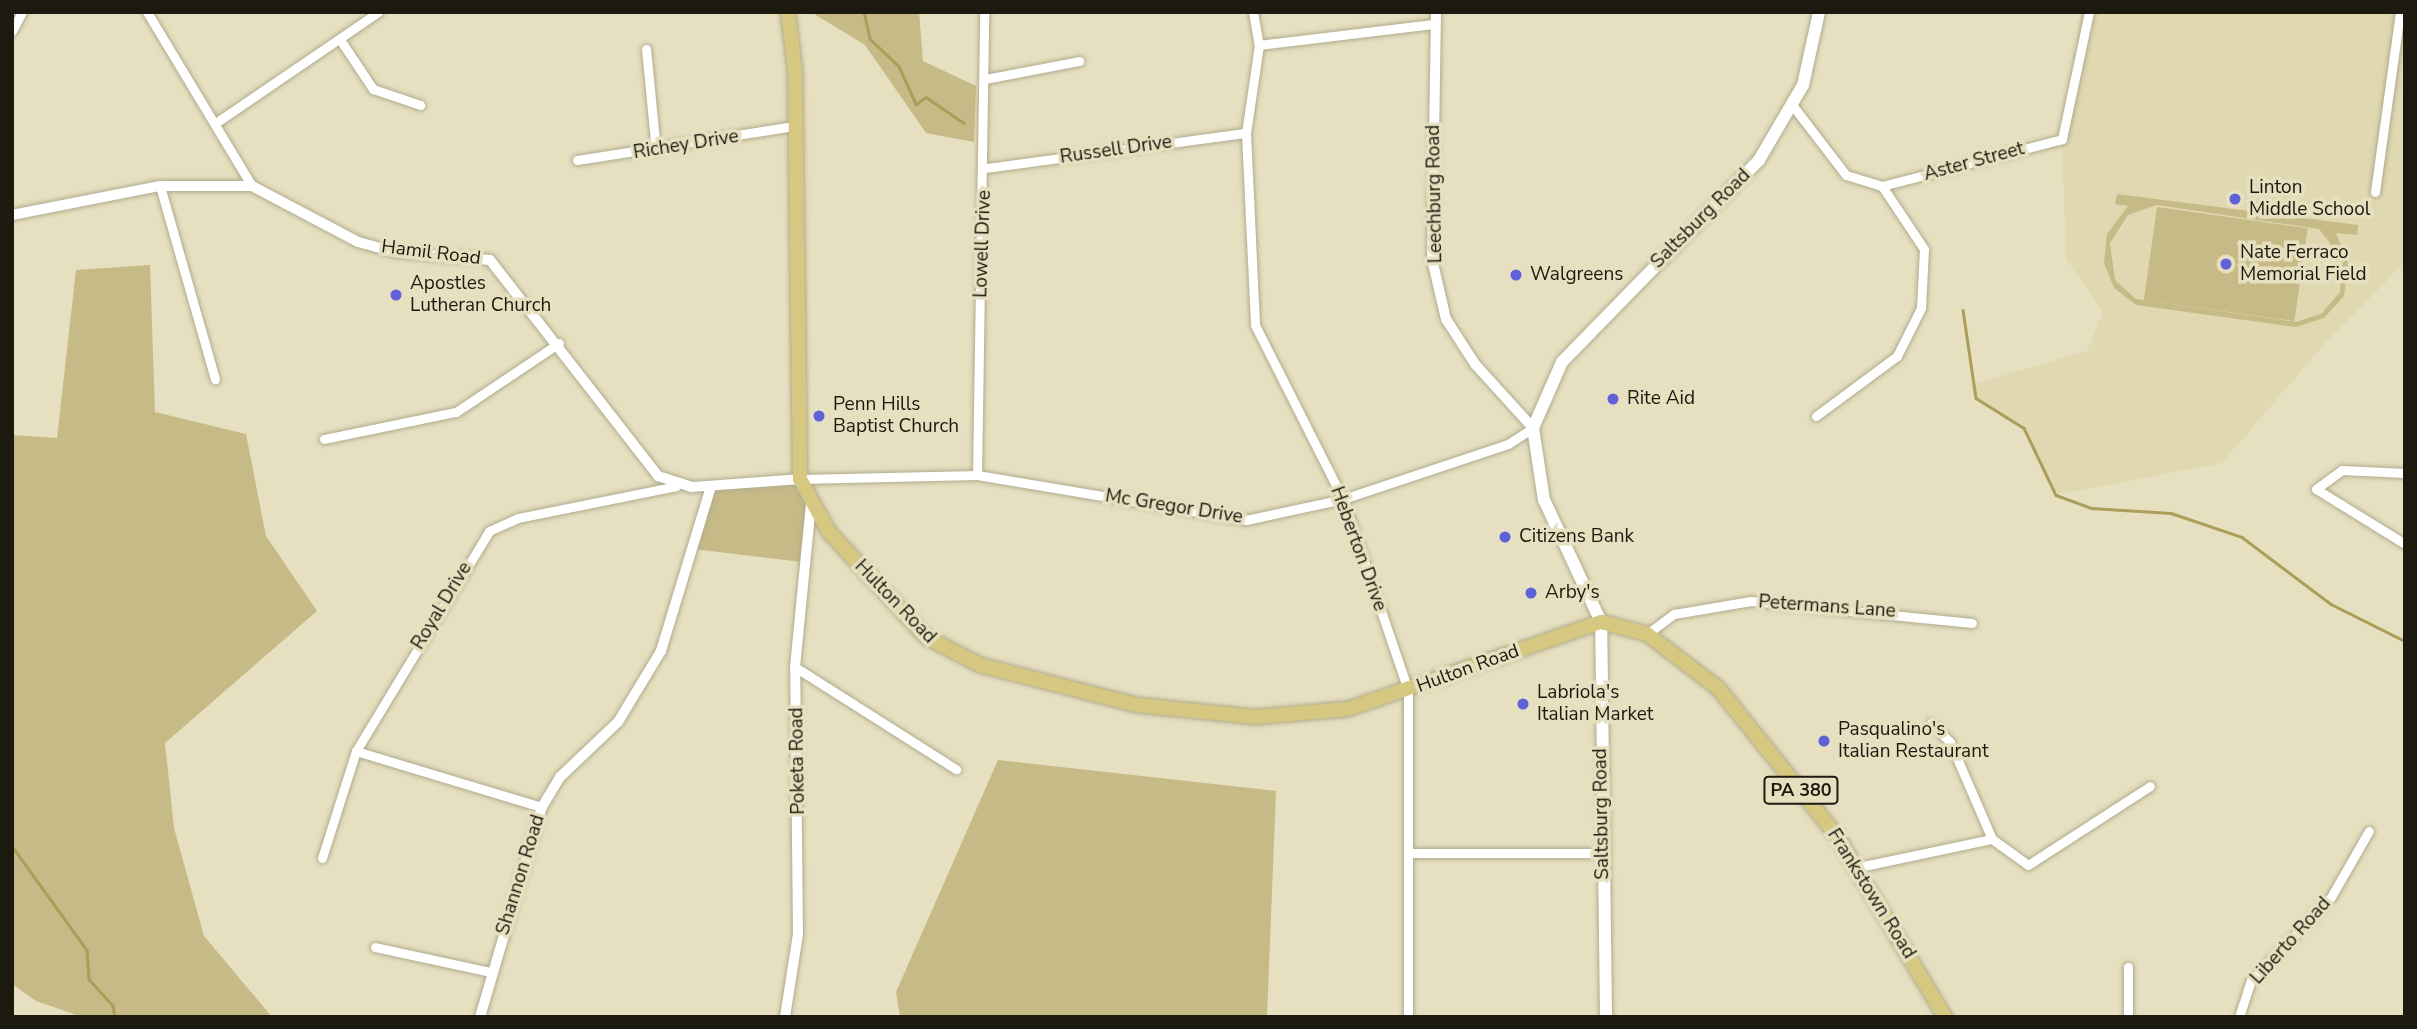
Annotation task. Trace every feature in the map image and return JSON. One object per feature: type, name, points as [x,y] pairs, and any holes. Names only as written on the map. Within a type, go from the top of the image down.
[{"type":"main road","name":"Hulton Road","points":[[788,12],[794,127],[800,479],[811,505],[915,626],[939,647],[980,665],[1137,705],[1256,717],[1348,709],[1601,622]]},
{"type":"main road","name":"Saltsburg Road","points":[[1606,1017],[1601,622],[1544,500],[1534,429],[1562,362],[1746,176],[1793,106],[1811,61],[1819,12]]},
{"type":"main road","name":"Frankstown Road","points":[[1601,622],[1647,634],[1718,688],[1859,867],[1945,1017]]},
{"type":"street","points":[[12,31],[22,12]]},
{"type":"street","points":[[147,12],[217,122],[252,186]]},
{"type":"street","points":[[217,122],[341,41],[378,12]]},
{"type":"street","name":"Lowell Drive","points":[[977,475],[986,167],[984,12]]},
{"type":"street","name":"Heberton Drive","points":[[1253,12],[1259,45],[1246,133],[1255,325],[1343,499],[1408,690],[1408,1017]]},
{"type":"street","name":"Aster Street","points":[[1882,186],[2062,139],[2089,12]]},
{"type":"street","points":[[2375,192],[2400,12]]},
{"type":"street","points":[[1259,45],[1434,18]]},
{"type":"street","name":"Leechburg Road","points":[[1434,18],[1432,259],[1446,319],[1475,364],[1534,429]]},
{"type":"street","points":[[341,41],[373,89],[420,106]]},
{"type":"street","points":[[646,49],[656,151]]},
{"type":"street","points":[[985,79],[1079,61]]},
{"type":"street","points":[[1793,106],[1846,176],[1882,186],[1924,250],[1921,308],[1897,356],[1816,416]]},
{"type":"street","name":"Richey Drive","points":[[578,160],[656,151],[794,127]]},
{"type":"street","name":"Russell Drive","points":[[986,167],[1246,133]]},
{"type":"street","points":[[160,186],[215,379]]},
{"type":"street","name":"Hamil Road","points":[[13,212],[160,186],[252,186],[358,242],[395,252],[490,260],[559,343],[643,460],[676,486]]},
{"type":"street","points":[[324,439],[456,412],[559,343]]},
{"type":"street","name":"Mc Gregor Drive","points":[[800,479],[977,475],[1246,520],[1343,499],[1508,444],[1534,429]]},
{"type":"street","points":[[2405,473],[2342,470],[2316,489],[2405,544]]},
{"type":"street","points":[[676,486],[800,479]]},
{"type":"street","name":"Royal Drive","points":[[322,858],[356,751],[489,531],[518,518],[676,486]]},
{"type":"street","name":"Shannon Road","points":[[480,1017],[491,972],[542,807],[560,777],[618,722],[661,650],[712,486]]},
{"type":"street","name":"Poketa Road","points":[[785,1017],[800,882],[795,667],[811,505]]},
{"type":"street","name":"Petermans Lane","points":[[1647,634],[1674,614],[1751,601],[1972,623]]},
{"type":"street","points":[[795,667],[957,769]]},
{"type":"street","points":[[1931,723],[1950,741],[1992,839],[2028,865],[2150,786]]},
{"type":"street","points":[[356,751],[542,807]]},
{"type":"street","name":"Liberto Road","points":[[2239,1017],[2251,981],[2331,897],[2369,831]]},
{"type":"street","points":[[1859,867],[1992,839]]},
{"type":"street","points":[[1409,853],[1602,853]]},
{"type":"street","points":[[375,947],[491,972]]},
{"type":"street","points":[[2128,967],[2128,1017]]},
{"type":"shaded area","points":[[811,12],[919,12],[923,61],[976,86],[974,142],[926,133],[865,45]]},
{"type":"shaded area","name":"Linton Middle School","points":[[2081,12],[2405,12],[2405,262],[2325,343],[2222,463],[2056,495],[2024,428],[1976,398],[1970,385],[2087,351],[2103,312],[2066,259],[2062,139]]},
{"type":"shaded area","points":[[2117,194],[2358,225],[2357,235],[2336,233],[2348,263],[2344,296],[2324,318],[2296,327],[2136,305],[2114,288],[2104,263],[2107,234],[2128,206],[2115,204]],"holes":[[[2157,205],[2319,229],[2343,260],[2340,292],[2321,314],[2296,322],[2136,299],[2115,280],[2110,243],[2128,215]]]},
{"type":"shaded area","name":"Nate Ferraco Memorial Field","points":[[2157,207],[2308,228],[2294,321],[2144,300]]},
{"type":"shaded area","points":[[150,265],[155,412],[246,434],[266,536],[317,611],[165,743],[174,828],[204,936],[272,1017],[82,1017],[36,1001],[12,984],[12,435],[57,438],[76,270]]},
{"type":"shaded area","points":[[800,479],[811,505],[801,562],[694,549],[711,486]]},
{"type":"shaded area","points":[[998,760],[1276,791],[1267,1017],[900,1017],[896,992]]},
{"type":"waterway","points":[[864,12],[870,39],[899,66],[916,104],[926,97],[964,123]]},
{"type":"waterway","points":[[1963,310],[1976,398],[2024,428],[2056,495],[2091,508],[2171,513],[2242,537],[2331,604],[2405,641]]},
{"type":"waterway","points":[[12,846],[87,950],[89,979],[113,1006],[115,1017]]},
{"type":"place","name":"Linton Middle School","points":[[2235,199]]},
{"type":"place","name":"Nate Ferraco Memorial Field","points":[[2226,264]]},
{"type":"place","name":"Walgreens","points":[[1516,275]]},
{"type":"place","name":"Apostles Lutheran Church","points":[[396,295]]},
{"type":"place","name":"Rite Aid","points":[[1613,399]]},
{"type":"place","name":"Penn Hills Baptist Church","points":[[819,416]]},
{"type":"place","name":"Citizens Bank","points":[[1505,537]]},
{"type":"place","name":"Arby's","points":[[1531,593]]},
{"type":"place","name":"Labriola's Italian Market","points":[[1523,704]]},
{"type":"place","name":"Pasqualino's Italian Restaurant","points":[[1824,741]]}]
